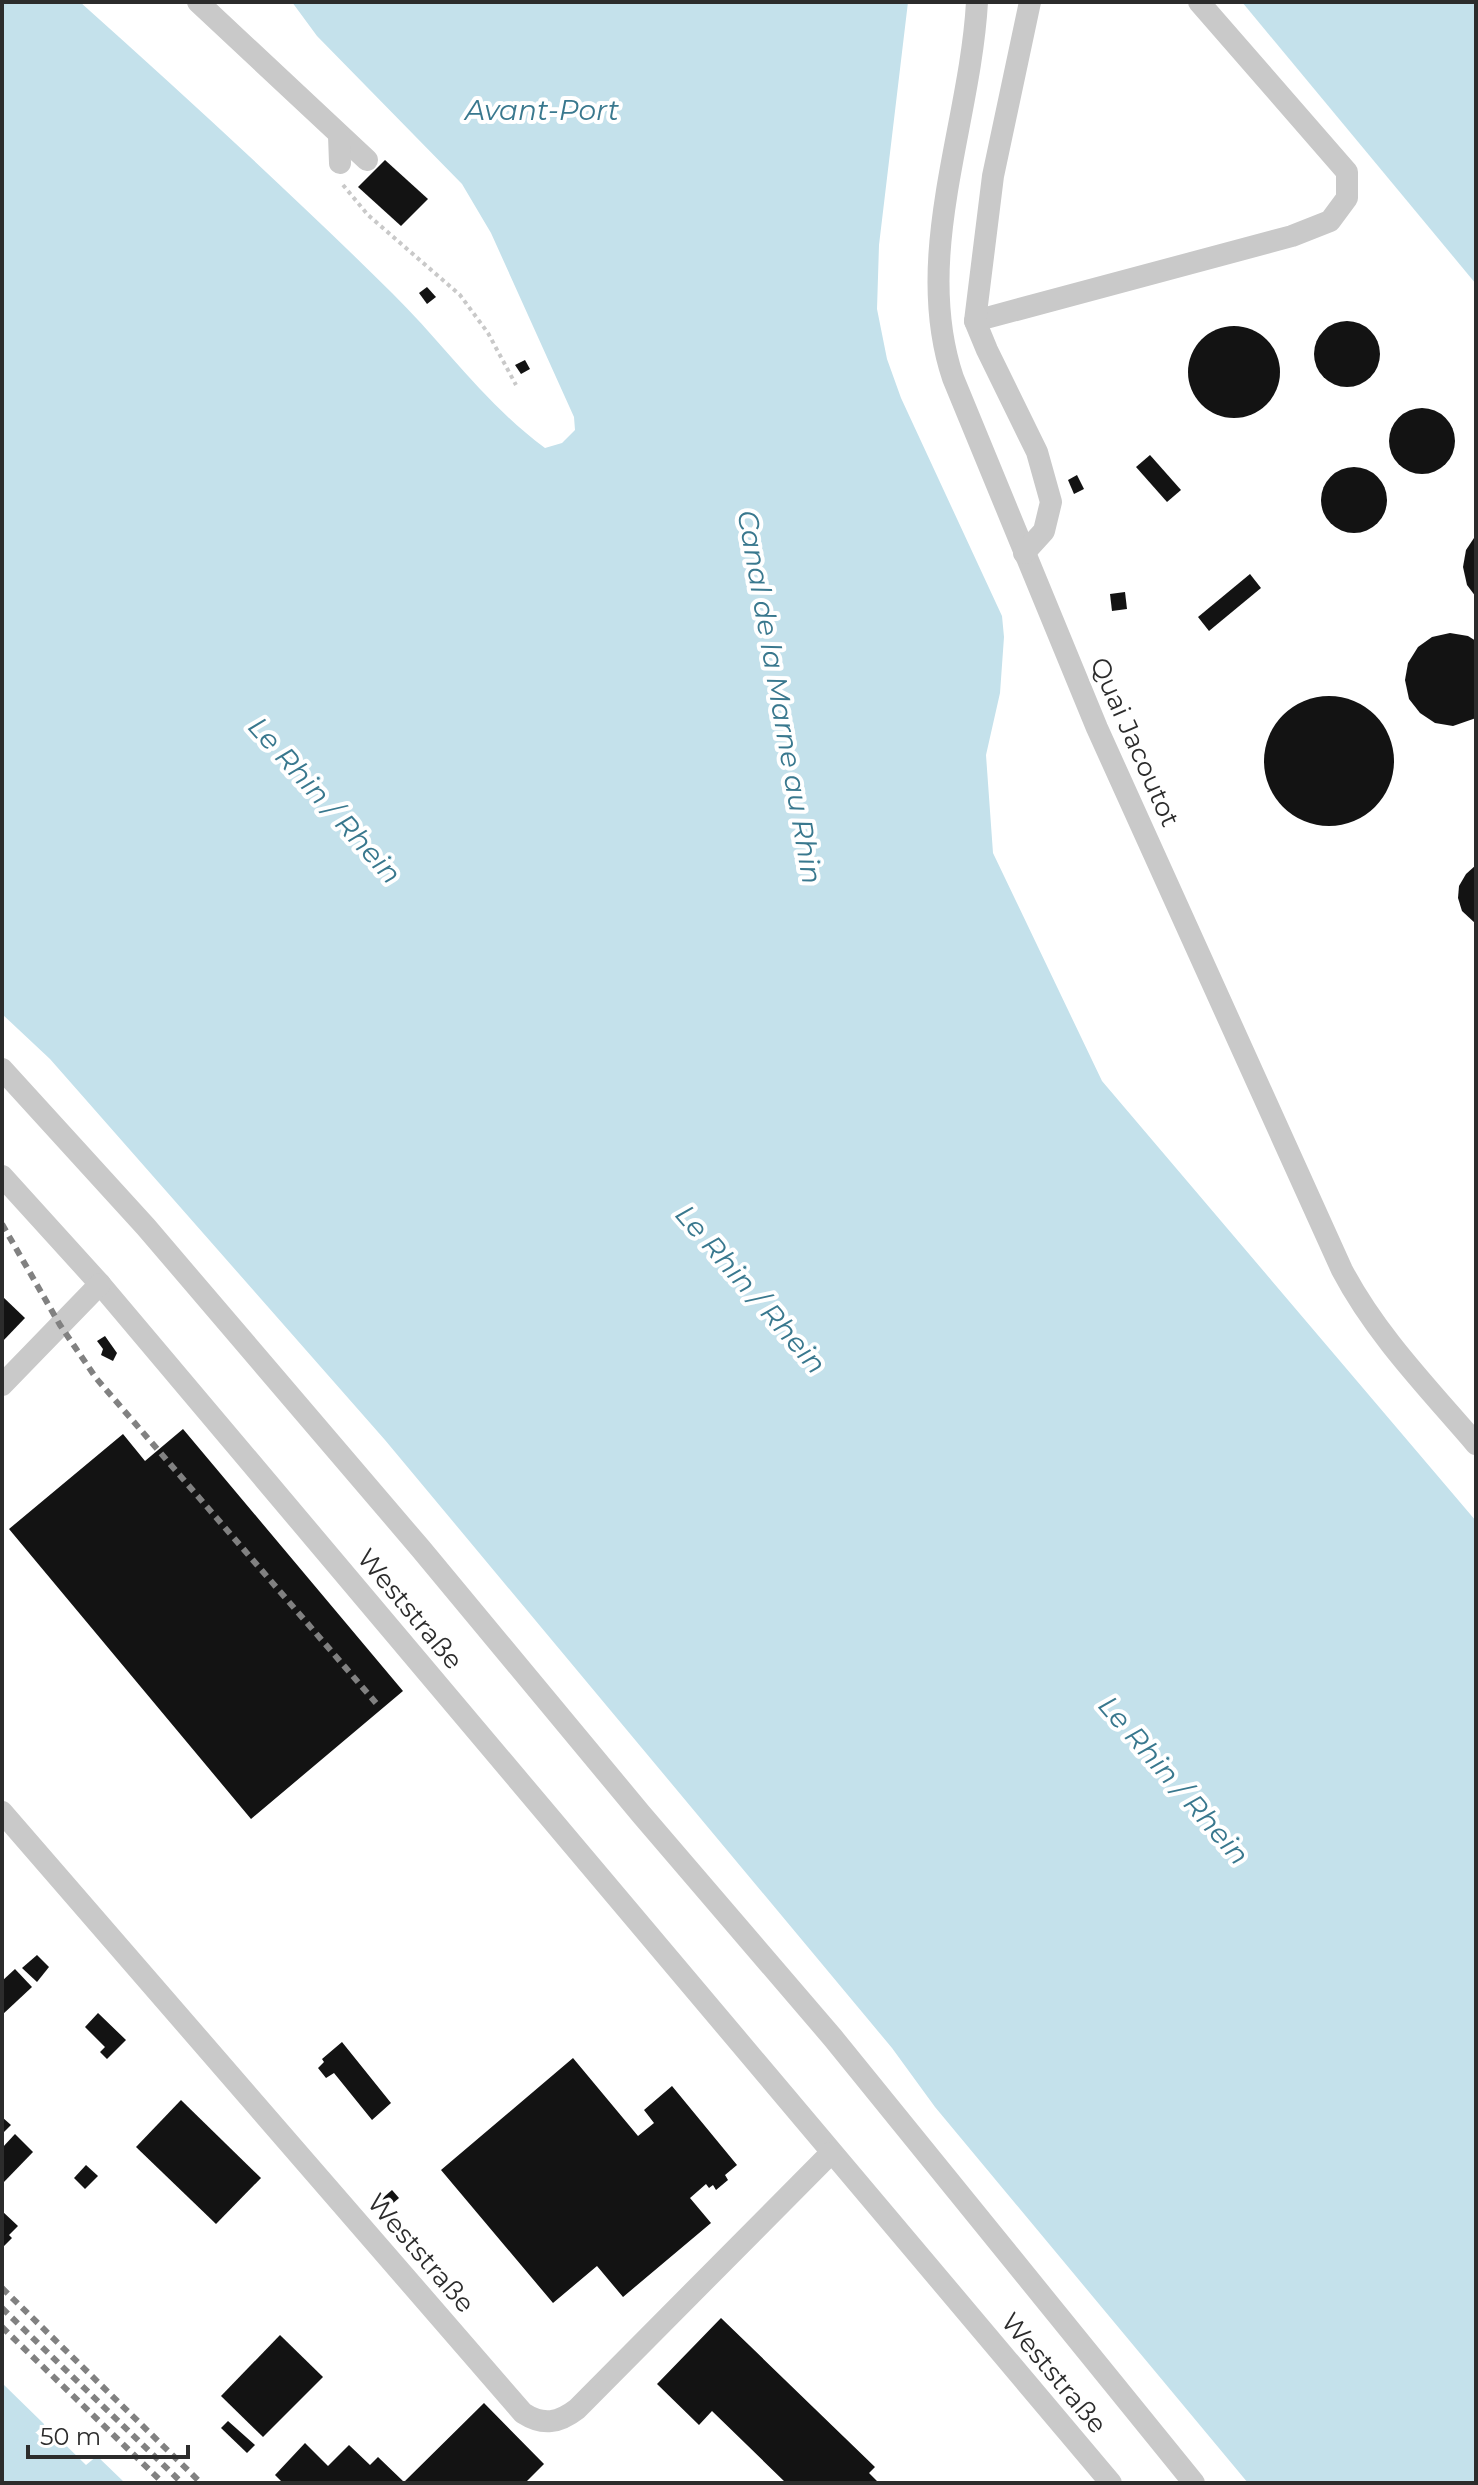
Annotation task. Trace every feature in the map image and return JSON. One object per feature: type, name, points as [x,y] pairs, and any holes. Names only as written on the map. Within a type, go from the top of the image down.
[{"type":"street","points":[[198,2],[367,160]]},
{"type":"street","name":"Quai Jacoutot","points":[[977,2],[939,258],[937,308],[940,333],[953,378],[1097,728],[1342,1270],[1365,1310],[1387,1339],[1476,1444]]},
{"type":"street","points":[[1024,553],[1044,531],[1051,502],[1037,452],[975,321],[993,176],[1030,2]]},
{"type":"street","points":[[975,321],[1292,236],[1330,221],[1347,198],[1347,172],[1199,2]]},
{"type":"street","points":[[339,135],[340,163]]},
{"type":"street","points":[[2,1069],[146,1227],[421,1549],[641,1814],[833,2038],[1194,2483]]},
{"type":"street","name":"Weststraße","points":[[2,1176],[100,1284],[1111,2483]]},
{"type":"street","points":[[2,1385],[100,1284]]},
{"type":"street","name":"Weststraße","points":[[2,1812],[523,2413],[539,2422],[563,2420],[577,2409],[730,2264],[831,2153]]},
{"type":"path","points":[[340,163],[341,182],[368,215],[460,295],[488,333],[516,385]]},
{"type":"water","points":[[2,2],[80,2],[316,219],[411,312],[504,413],[545,448],[562,443],[575,430],[574,417],[491,233],[462,184],[317,36],[292,2],[908,2],[879,245],[877,309],[887,359],[901,398],[1002,616],[1004,637],[1000,693],[986,755],[993,853],[1102,1081],[1476,1521],[1476,2483],[1248,2483],[935,2107],[892,2048],[385,1440],[50,1059],[2,1014]]},
{"type":"water","points":[[1242,2],[1476,2],[1476,284]]},
{"type":"water","points":[[2,2383],[86,2465],[97,2456],[125,2483],[2,2483]]},
{"type":"building","points":[[385,160],[428,199],[401,226],[358,187]]},
{"type":"building","points":[[427,287],[436,297],[427,304],[419,293]]},
{"type":"building","points":[[1347,321],[1360,324],[1370,331],[1377,341],[1380,354],[1377,367],[1370,377],[1360,384],[1347,387],[1334,384],[1324,377],[1317,367],[1314,354],[1317,341],[1324,331],[1334,324]]},
{"type":"building","points":[[1234,326],[1251,330],[1266,340],[1276,355],[1280,372],[1276,389],[1266,404],[1251,414],[1234,418],[1217,414],[1202,404],[1192,389],[1188,372],[1192,355],[1202,340],[1217,330]]},
{"type":"building","points":[[525,360],[530,369],[521,374],[515,365]]},
{"type":"building","points":[[1422,408],[1435,411],[1445,418],[1452,428],[1455,441],[1452,454],[1445,464],[1435,471],[1422,474],[1409,471],[1399,464],[1392,454],[1389,441],[1392,428],[1399,418],[1409,411]]},
{"type":"building","points":[[1150,455],[1181,490],[1167,502],[1136,467]]},
{"type":"building","points":[[1354,467],[1367,470],[1377,477],[1384,487],[1387,500],[1384,513],[1377,523],[1367,530],[1354,533],[1341,530],[1331,523],[1324,513],[1321,500],[1324,487],[1331,477],[1341,470]]},
{"type":"building","points":[[1077,475],[1084,489],[1074,494],[1068,480]]},
{"type":"building","points":[[1476,535],[1476,597],[1467,585],[1463,567],[1466,550]]},
{"type":"building","points":[[1250,574],[1261,588],[1209,631],[1198,617]]},
{"type":"building","points":[[1125,592],[1127,609],[1112,611],[1110,594]]},
{"type":"building","points":[[1450,633],[1468,636],[1476,641],[1476,718],[1453,726],[1435,723],[1420,713],[1409,699],[1405,680],[1408,663],[1418,647],[1432,637]]},
{"type":"building","points":[[1329,696],[1354,701],[1375,715],[1389,736],[1394,761],[1389,786],[1375,807],[1354,821],[1329,826],[1304,821],[1283,807],[1269,786],[1264,761],[1269,736],[1283,715],[1304,701]]},
{"type":"building","points":[[1476,865],[1476,924],[1462,911],[1458,898],[1459,886]]},
{"type":"building","points":[[2,1296],[25,1318],[2,1342]]},
{"type":"building","points":[[105,1336],[117,1353],[113,1361],[101,1355],[103,1349],[97,1341]]},
{"type":"building","points":[[183,1429],[403,1691],[251,1819],[9,1529],[123,1434],[145,1461]]},
{"type":"building","points":[[37,1955],[49,1967],[37,1982],[22,1968]]},
{"type":"building","points":[[15,1969],[32,1987],[2,2015],[2,1981]]},
{"type":"building","points":[[98,2013],[126,2040],[107,2059],[100,2052],[105,2047],[85,2027]]},
{"type":"building","points":[[342,2042],[391,2103],[372,2120],[334,2073],[326,2078],[318,2068],[324,2062],[322,2059]]},
{"type":"building","points":[[573,2058],[638,2136],[654,2123],[644,2110],[672,2086],[737,2165],[725,2175],[728,2180],[716,2190],[713,2185],[709,2188],[706,2184],[690,2198],[711,2223],[623,2297],[597,2266],[553,2303],[441,2170]]},
{"type":"building","points":[[181,2100],[261,2178],[216,2224],[136,2147]]},
{"type":"building","points":[[2,2117],[11,2125],[2,2134]]},
{"type":"building","points":[[15,2134],[33,2152],[2,2184],[2,2148]]},
{"type":"building","points":[[86,2165],[98,2176],[85,2189],[74,2178]]},
{"type":"building","points":[[392,2190],[399,2198],[383,2212],[376,2204]]},
{"type":"building","points":[[2,2211],[18,2226],[2,2248]]},
{"type":"building","points":[[721,2318],[875,2467],[869,2473],[879,2483],[786,2483],[712,2411],[699,2425],[657,2384]]},
{"type":"building","points":[[280,2335],[323,2377],[263,2437],[221,2396]]},
{"type":"building","points":[[484,2403],[544,2464],[525,2483],[283,2483],[275,2475],[305,2443],[328,2466],[349,2445],[370,2465],[378,2457],[404,2482]]},
{"type":"building","points":[[228,2421],[255,2445],[247,2453],[221,2428]]},
{"type":"railway","points":[[2,1224],[60,1325],[96,1378],[376,1703]]},
{"type":"railway","points":[[2,2288],[201,2483]]},
{"type":"railway","points":[[2,2308],[182,2483]]},
{"type":"railway","points":[[2,2327],[163,2483]]},
{"type":"water label","name":"Avant-Port","points":[[542,110]]},
{"type":"water label","name":"Canal de la Marne au Rhin","points":[[780,697]]},
{"type":"water label","name":"Le Rhin / Rhein","points":[[325,800]]},
{"type":"water label","name":"Le Rhin / Rhein","points":[[751,1289]]},
{"type":"water label","name":"Le Rhin / Rhein","points":[[1174,1780]]}]
